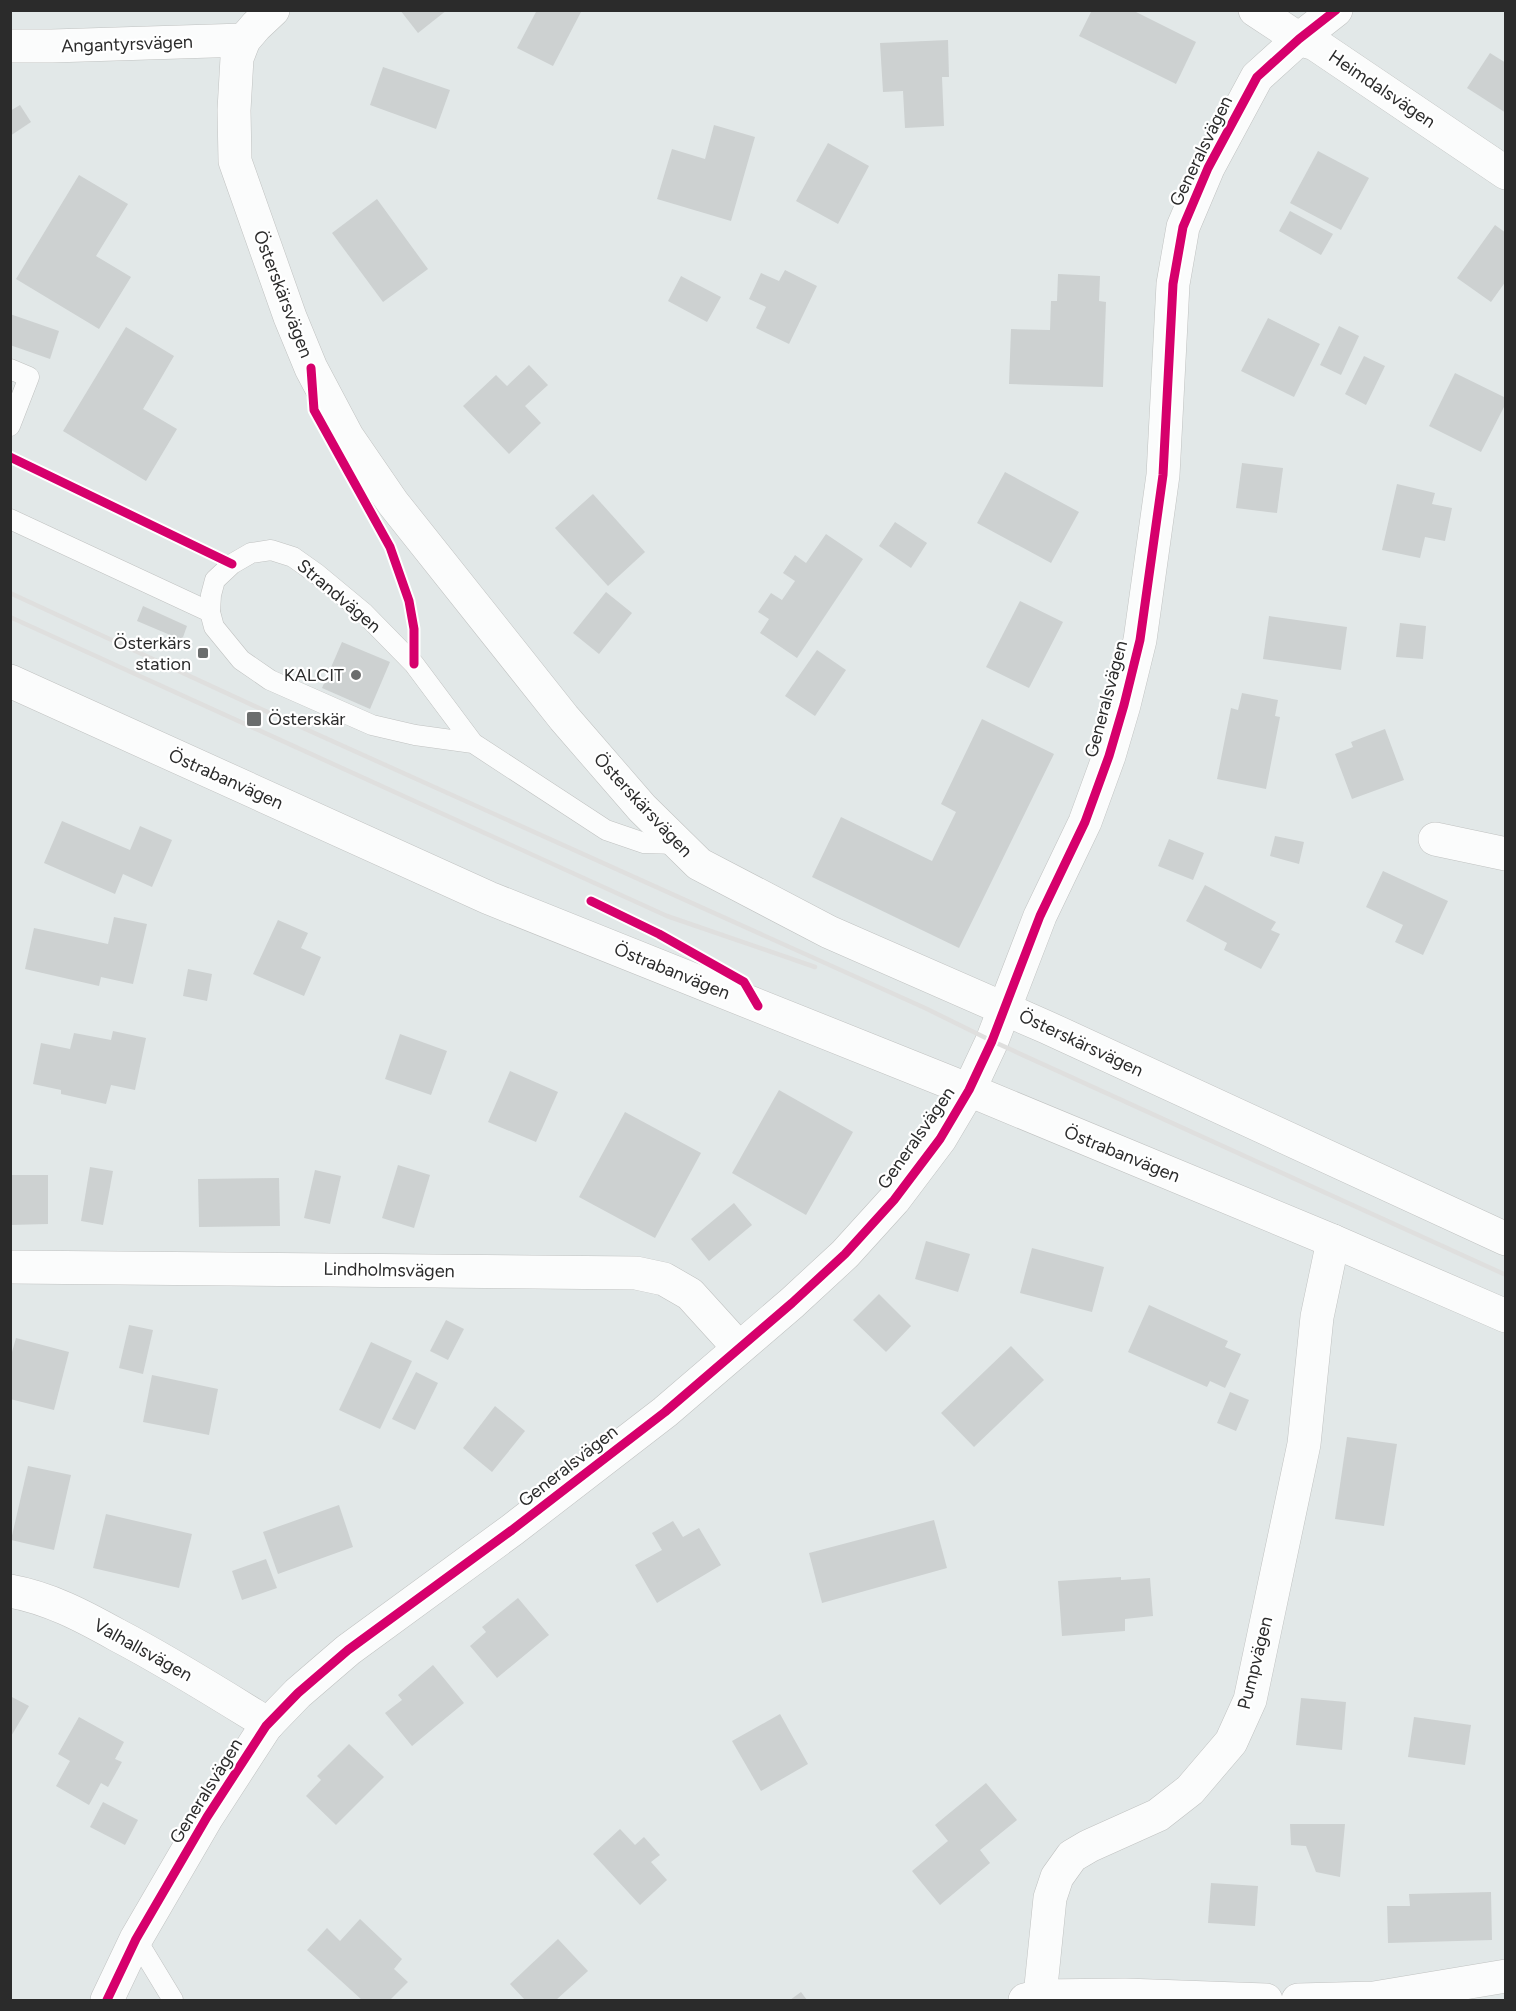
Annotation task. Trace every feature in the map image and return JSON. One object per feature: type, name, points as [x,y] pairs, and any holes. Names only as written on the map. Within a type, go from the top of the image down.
[{"type":"street","name":"Österskärsvägen","points":[[273,10],[244,40],[237,58],[234,110],[235,161],[290,317],[311,368],[347,436],[393,503],[564,718],[642,808],[678,844],[699,864],[829,932],[1006,1009],[1506,1239]]},
{"type":"street","name":"Heimdalsvägen","points":[[1255,10],[1299,39],[1315,44],[1506,173]]},
{"type":"street","name":"Generalsvägen","points":[[107,2001],[136,1939],[207,1817],[268,1724],[298,1693],[348,1650],[665,1412],[739,1348],[845,1254],[894,1200],[940,1139],[969,1090],[1006,1009],[1040,916],[1084,822],[1109,756],[1140,640],[1163,475],[1173,284],[1183,227],[1208,168],[1257,77],[1299,39],[1336,10]]},
{"type":"street","name":"Angantyrsvägen","points":[[10,46],[244,40]]},
{"type":"street","name":"Östrabanvägen","points":[[10,681],[489,898],[969,1090],[1333,1241],[1506,1316]]},
{"type":"street","points":[[1435,839],[1506,854]]},
{"type":"street","name":"Pumpvägen","points":[[1033,1998],[1050,1898],[1057,1877],[1072,1856],[1158,1815],[1190,1790],[1231,1742],[1250,1700],[1304,1444],[1317,1317],[1333,1241]]},
{"type":"street","name":"Lindholmsvägen","points":[[10,1267],[636,1273],[664,1279],[690,1294],[739,1348]]},
{"type":"street","name":"Valhallsvägen","points":[[10,1591],[24,1593],[67,1608],[165,1660],[268,1724]]},
{"type":"street","points":[[1298,2001],[1374,1998],[1506,1976]]},
{"type":"street","points":[[1033,1998],[1125,1995],[1266,2001]]},
{"type":"lane","points":[[10,369],[29,376],[10,426]]},
{"type":"lane","points":[[10,519],[210,612]]},
{"type":"lane","name":"Strandvägen","points":[[473,743],[415,735],[372,725],[270,680],[241,660],[214,627],[210,612],[215,580],[232,564],[251,553],[271,550],[293,557],[364,613],[414,664],[473,743],[606,830],[644,843],[678,844]]},
{"type":"lane","points":[[136,1939],[173,2001]]},
{"type":"building","points":[[400,10],[447,10],[418,33]]},
{"type":"building","points":[[537,10],[582,10],[553,66],[517,48]]},
{"type":"building","points":[[1092,10],[1132,10],[1196,42],[1176,84],[1079,36]]},
{"type":"building","points":[[948,40],[949,77],[942,77],[944,126],[905,128],[903,91],[883,92],[880,43]]},
{"type":"building","points":[[1490,53],[1506,63],[1506,113],[1467,88]]},
{"type":"building","points":[[383,67],[450,90],[436,129],[370,105]]},
{"type":"building","points":[[20,105],[31,122],[10,136],[10,111]]},
{"type":"building","points":[[714,125],[755,137],[731,221],[657,199],[672,149],[705,159]]},
{"type":"building","points":[[828,143],[869,166],[838,224],[796,201]]},
{"type":"building","points":[[1318,151],[1369,178],[1341,230],[1290,203]]},
{"type":"building","points":[[79,175],[128,204],[96,256],[131,277],[99,329],[16,279]]},
{"type":"building","points":[[377,199],[428,269],[383,302],[332,233]]},
{"type":"building","points":[[1290,211],[1333,234],[1321,255],[1279,231]]},
{"type":"building","points":[[1495,225],[1506,233],[1506,281],[1491,302],[1457,278]]},
{"type":"building","points":[[785,270],[817,286],[789,344],[756,328],[766,307],[749,299],[761,273],[779,281]]},
{"type":"building","points":[[1058,274],[1100,276],[1099,301],[1106,302],[1103,387],[1009,384],[1011,329],[1050,330],[1051,301],[1057,301]]},
{"type":"building","points":[[681,276],[721,297],[707,322],[668,301]]},
{"type":"building","points":[[10,314],[59,331],[50,359],[10,345]]},
{"type":"building","points":[[1268,318],[1320,344],[1294,397],[1241,371]]},
{"type":"building","points":[[1339,326],[1359,336],[1341,375],[1320,365]]},
{"type":"building","points":[[126,327],[174,356],[143,409],[177,429],[146,481],[63,431]]},
{"type":"building","points":[[1364,356],[1385,366],[1366,405],[1345,394]]},
{"type":"building","points":[[529,365],[548,385],[525,406],[541,423],[509,454],[463,406],[496,375],[507,386]]},
{"type":"building","points":[[1455,373],[1506,398],[1506,403],[1481,452],[1429,426]]},
{"type":"building","points":[[1242,463],[1283,468],[1277,513],[1236,508]]},
{"type":"building","points":[[1005,472],[1079,512],[1051,563],[977,523]]},
{"type":"building","points":[[1397,484],[1435,493],[1432,504],[1452,508],[1445,541],[1425,537],[1420,558],[1382,550]]},
{"type":"building","points":[[593,494],[645,552],[608,586],[555,528]]},
{"type":"building","points":[[895,522],[927,543],[911,568],[879,546]]},
{"type":"building","points":[[826,534],[863,559],[797,658],[760,633],[769,619],[758,612],[771,593],[782,600],[795,581],[783,573],[795,555],[806,563]]},
{"type":"building","points":[[606,592],[632,613],[599,654],[573,633]]},
{"type":"building","points":[[1020,601],[1063,622],[1029,688],[986,667]]},
{"type":"building","points":[[143,606],[187,626],[182,640],[137,621]]},
{"type":"building","points":[[1269,616],[1347,627],[1341,670],[1263,659]]},
{"type":"building","points":[[1400,623],[1426,626],[1423,659],[1396,657]]},
{"type":"building","name":"KALCIT","points":[[342,642],[390,662],[370,709],[322,688]]},
{"type":"building","points":[[817,650],[846,670],[815,716],[785,696]]},
{"type":"building","points":[[1242,693],[1278,700],[1275,716],[1280,717],[1266,789],[1217,779],[1231,708],[1238,710]]},
{"type":"building","points":[[982,719],[1054,754],[959,948],[812,877],[841,817],[932,861],[956,812],[941,804]]},
{"type":"building","points":[[1385,729],[1404,780],[1352,799],[1335,754],[1353,747],[1351,742]]},
{"type":"building","points":[[62,821],[130,850],[140,826],[172,840],[152,887],[123,874],[115,894],[44,863]]},
{"type":"building","points":[[1275,836],[1304,842],[1299,864],[1270,856]]},
{"type":"building","points":[[1169,839],[1204,853],[1193,880],[1158,866]]},
{"type":"building","points":[[1383,871],[1448,901],[1423,955],[1395,942],[1403,925],[1366,907]]},
{"type":"building","points":[[1205,885],[1276,922],[1271,930],[1280,934],[1261,969],[1224,950],[1227,943],[1186,921]]},
{"type":"building","points":[[114,917],[147,924],[133,984],[101,977],[99,986],[25,969],[34,928],[108,944]]},
{"type":"building","points":[[278,920],[308,933],[301,948],[321,957],[304,996],[253,974]]},
{"type":"building","points":[[188,969],[212,974],[207,1001],[183,996]]},
{"type":"building","points":[[113,1031],[146,1038],[135,1090],[111,1085],[106,1104],[61,1094],[61,1090],[33,1084],[41,1043],[70,1049],[74,1033],[111,1040]]},
{"type":"building","points":[[400,1034],[447,1051],[431,1095],[385,1079]]},
{"type":"building","points":[[510,1071],[558,1092],[536,1142],[488,1122]]},
{"type":"building","points":[[779,1090],[853,1132],[806,1215],[732,1173]]},
{"type":"building","points":[[625,1112],[701,1153],[655,1238],[579,1197]]},
{"type":"building","points":[[398,1165],[430,1175],[414,1228],[382,1218]]},
{"type":"building","points":[[90,1167],[113,1171],[103,1225],[81,1221]]},
{"type":"building","points":[[315,1170],[341,1176],[330,1224],[304,1218]]},
{"type":"building","points":[[10,1175],[48,1175],[48,1224],[10,1225]]},
{"type":"building","points":[[279,1178],[280,1226],[199,1227],[198,1179]]},
{"type":"building","points":[[734,1203],[752,1225],[709,1261],[691,1239]]},
{"type":"building","points":[[926,1241],[970,1254],[958,1292],[915,1279]]},
{"type":"building","points":[[1032,1248],[1104,1267],[1092,1312],[1020,1293]]},
{"type":"building","points":[[879,1294],[911,1326],[886,1352],[853,1320]]},
{"type":"building","points":[[1149,1305],[1228,1341],[1225,1347],[1241,1354],[1225,1388],[1210,1381],[1207,1387],[1128,1352]]},
{"type":"building","points":[[446,1320],[464,1329],[448,1360],[430,1351]]},
{"type":"building","points":[[129,1325],[153,1330],[143,1374],[119,1368]]},
{"type":"building","points":[[16,1338],[69,1352],[54,1410],[10,1399],[10,1359]]},
{"type":"building","points":[[371,1342],[412,1361],[380,1429],[339,1410]]},
{"type":"building","points":[[1011,1346],[1044,1380],[974,1447],[941,1413]]},
{"type":"building","points":[[416,1372],[438,1383],[415,1430],[392,1419]]},
{"type":"building","points":[[152,1375],[218,1389],[209,1435],[143,1422]]},
{"type":"building","points":[[1230,1392],[1249,1400],[1236,1431],[1217,1423]]},
{"type":"building","points":[[495,1406],[525,1431],[492,1472],[463,1448]]},
{"type":"building","points":[[1347,1437],[1397,1444],[1384,1526],[1335,1519]]},
{"type":"building","points":[[28,1466],[71,1475],[54,1550],[11,1540]]},
{"type":"building","points":[[339,1505],[353,1547],[278,1574],[263,1532]]},
{"type":"building","points":[[106,1514],[192,1534],[179,1588],[93,1568]]},
{"type":"building","points":[[934,1520],[947,1568],[822,1603],[809,1553]]},
{"type":"building","points":[[673,1521],[683,1537],[699,1528],[721,1565],[657,1603],[635,1565],[662,1550],[652,1533]]},
{"type":"building","points":[[266,1559],[277,1588],[242,1600],[232,1571]]},
{"type":"building","points":[[1121,1577],[1121,1580],[1150,1578],[1153,1616],[1125,1619],[1125,1631],[1062,1636],[1058,1581]]},
{"type":"building","points":[[518,1598],[549,1635],[497,1678],[470,1646],[486,1632],[482,1627]]},
{"type":"building","points":[[433,1665],[464,1703],[412,1746],[385,1713],[402,1700],[398,1695]]},
{"type":"building","points":[[10,1696],[29,1706],[10,1738]]},
{"type":"building","points":[[1301,1698],[1346,1702],[1342,1750],[1296,1745]]},
{"type":"building","points":[[780,1714],[808,1764],[761,1791],[732,1741]]},
{"type":"building","points":[[79,1717],[124,1742],[115,1759],[122,1762],[108,1787],[101,1783],[89,1805],[56,1786],[70,1761],[58,1754]]},
{"type":"building","points":[[1414,1717],[1471,1725],[1465,1765],[1408,1757]]},
{"type":"building","points":[[349,1744],[384,1777],[336,1825],[306,1796],[321,1780],[317,1776]]},
{"type":"building","points":[[986,1783],[1017,1820],[980,1850],[990,1863],[940,1905],[912,1871],[948,1841],[935,1825]]},
{"type":"building","points":[[103,1802],[138,1820],[125,1845],[90,1827]]},
{"type":"building","points":[[1290,1824],[1345,1824],[1340,1877],[1316,1872],[1306,1846],[1291,1845]]},
{"type":"building","points":[[620,1829],[635,1845],[644,1837],[660,1855],[651,1862],[667,1880],[640,1905],[593,1854]]},
{"type":"building","points":[[1211,1883],[1258,1886],[1255,1926],[1208,1923]]},
{"type":"building","points":[[1491,1892],[1492,1940],[1388,1943],[1387,1906],[1410,1906],[1409,1894]]},
{"type":"building","points":[[360,1919],[402,1959],[394,1969],[408,1982],[390,2000],[362,2000],[307,1950],[327,1928],[340,1941]]},
{"type":"building","points":[[558,1939],[588,1971],[556,2000],[525,2000],[510,1984]]},
{"type":"building","points":[[801,1992],[807,2000],[790,2000]]},
{"type":"railway","points":[[10,593],[261,709],[925,1008],[992,1041],[1506,1275]]},
{"type":"railway","points":[[10,617],[667,916],[815,967]]},
{"type":"cycle path","points":[[107,2000],[136,1939],[207,1817],[266,1726],[298,1693],[348,1650],[512,1530],[665,1412],[792,1303],[845,1254],[894,1200],[940,1139],[969,1090],[992,1041],[1040,916],[1085,822],[1109,756],[1124,705],[1140,640],[1163,475],[1173,284],[1183,227],[1208,168],[1257,77],[1299,39],[1336,10]]},
{"type":"cycle path","points":[[311,368],[314,410],[390,547],[409,601],[414,629],[414,664]]},
{"type":"cycle path","points":[[10,457],[232,564]]},
{"type":"cycle path","points":[[591,901],[659,934],[744,982],[758,1006]]},
{"type":"place","name":"Österkärs station","points":[[203,653]]},
{"type":"place","name":"KALCIT","points":[[356,675]]},
{"type":"place","name":"Österskär","points":[[254,719]]}]
